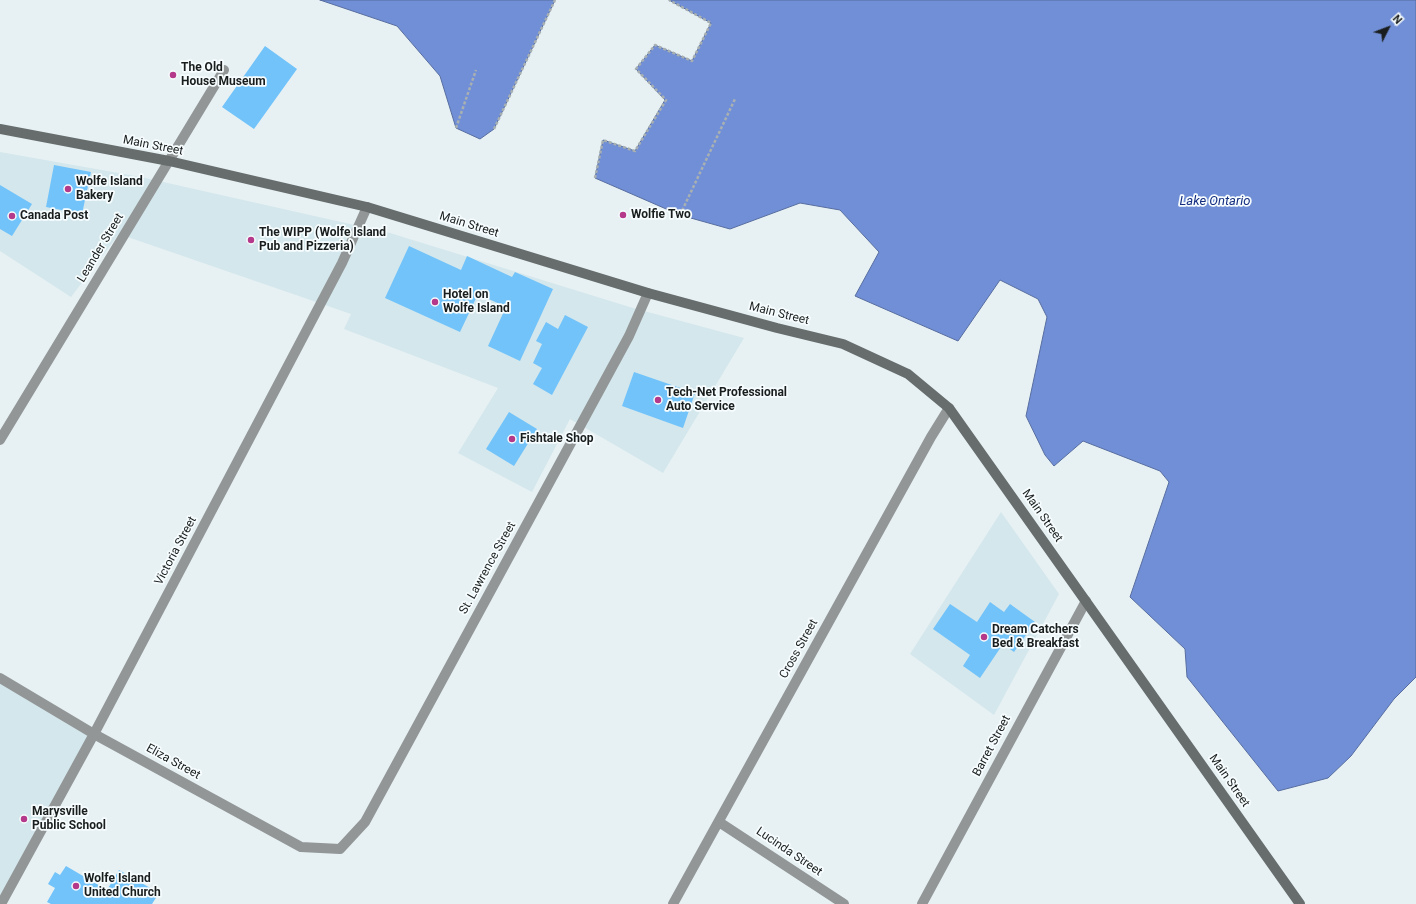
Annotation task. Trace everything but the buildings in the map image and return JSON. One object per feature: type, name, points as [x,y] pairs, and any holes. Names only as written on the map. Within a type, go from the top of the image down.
[{"type":"main road","name":"Main Street","points":[[0,129],[169,162],[367,208],[648,292],[776,328],[843,344],[908,374],[949,408],[1300,904]]},
{"type":"street","name":"Leander Street","points":[[0,440],[224,70]]},
{"type":"street","name":"Victoria Street","points":[[1,904],[94,734],[342,264],[367,208]]},
{"type":"street","name":"St. Lawrence Street","points":[[340,849],[365,822],[629,336],[648,292]]},
{"type":"street","name":"Cross Street","points":[[673,904],[949,408]]},
{"type":"street","name":"Barret Street","points":[[922,904],[1086,601]]},
{"type":"street","name":"Eliza Street","points":[[0,678],[94,734],[300,847],[340,849]]},
{"type":"street","name":"Lucinda Street","points":[[719,822],[844,904]]},
{"type":"path","points":[[494,129],[555,0]]},
{"type":"path","points":[[595,178],[603,140],[635,152],[666,100],[636,69],[655,45],[692,61],[711,23],[669,0]]},
{"type":"path","points":[[456,128],[476,70]]},
{"type":"path","points":[[680,216],[735,99]]},
{"type":"shaded area","points":[[0,152],[141,177],[390,233],[633,308],[744,338],[663,473],[570,419],[532,492],[458,453],[498,388],[344,329],[351,314],[119,234],[71,297],[0,251]]},
{"type":"shaded area","points":[[1001,512],[1059,594],[994,715],[910,654]]},
{"type":"shaded area","name":"Marysville Public School","points":[[0,678],[94,734],[0,904]]},
{"type":"water","points":[[320,0],[555,0],[494,129],[480,139],[456,128],[440,76],[397,26]]},
{"type":"water","name":"Lake Ontario","points":[[669,0],[1416,0],[1416,677],[1394,699],[1351,756],[1328,778],[1278,791],[1187,677],[1185,649],[1130,597],[1169,482],[1160,471],[1083,441],[1054,466],[1045,455],[1026,416],[1047,317],[1038,299],[1000,280],[958,341],[855,296],[879,252],[840,210],[800,203],[730,229],[680,215],[595,178],[603,140],[635,151],[665,100],[636,69],[655,45],[692,61],[711,23]]},
{"type":"place","name":"The Old House Museum","points":[[173,75]]},
{"type":"place","name":"Wolfe Island Bakery","points":[[68,189]]},
{"type":"place","name":"Wolfie Two","points":[[623,215]]},
{"type":"place","name":"Canada Post","points":[[12,216]]},
{"type":"place","name":"The WIPP (Wolfe Island Pub and Pizzeria)","points":[[251,240]]},
{"type":"place","name":"Hotel on Wolfe Island","points":[[435,302]]},
{"type":"place","name":"Tech-Net Professional Auto Service","points":[[658,400]]},
{"type":"place","name":"Fishtale Shop","points":[[512,439]]},
{"type":"place","name":"Dream Catchers Bed & Breakfast","points":[[984,637]]},
{"type":"place","name":"Marysville Public School","points":[[24,819]]},
{"type":"place","name":"Wolfe Island United Church","points":[[76,886]]}]
